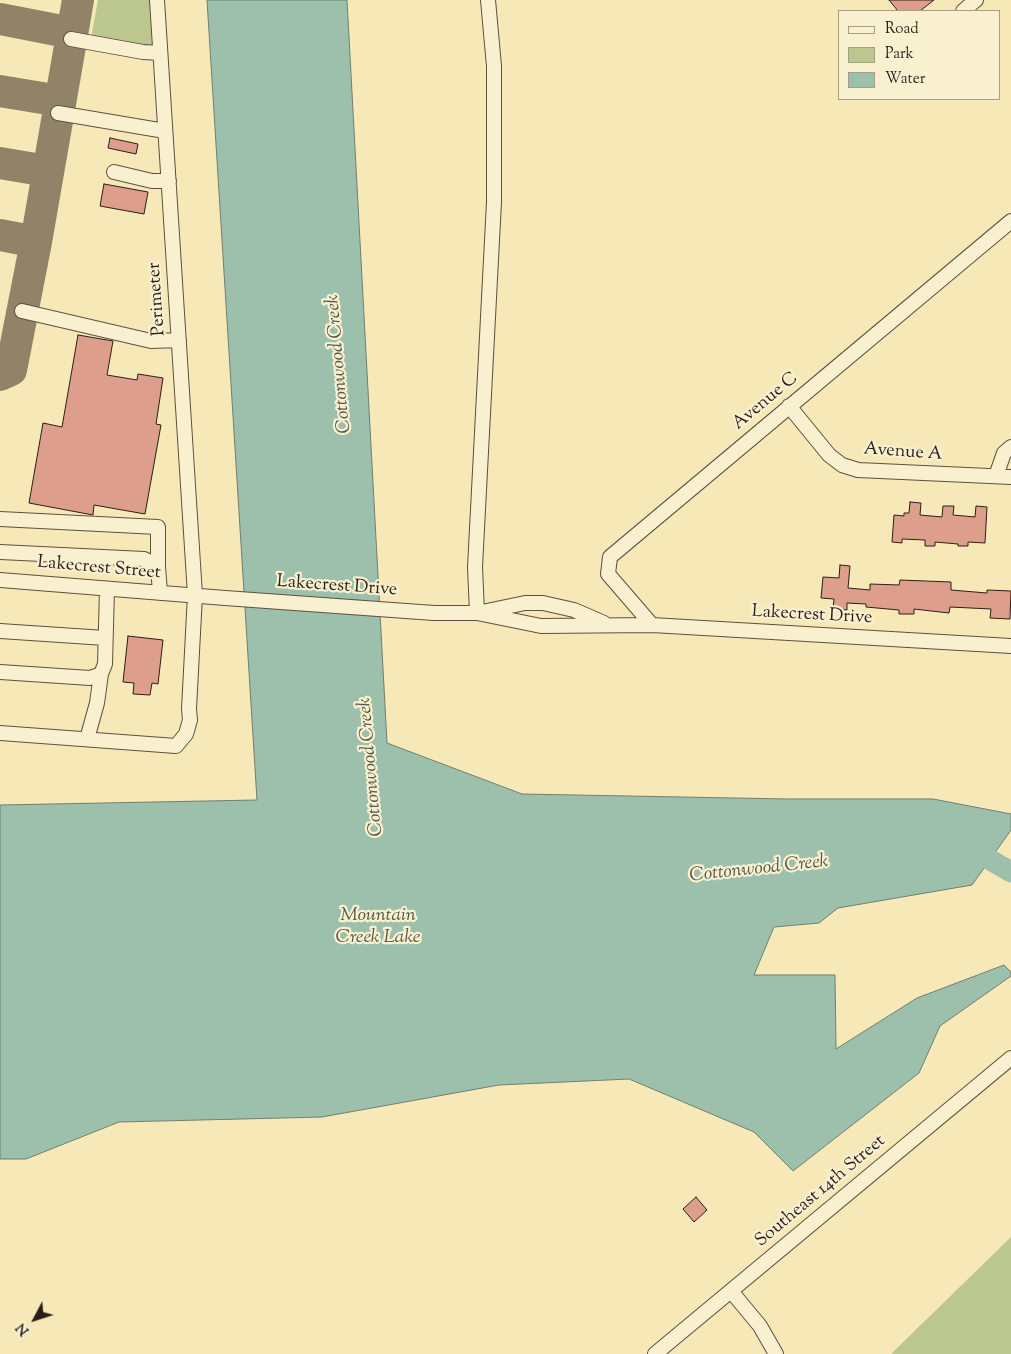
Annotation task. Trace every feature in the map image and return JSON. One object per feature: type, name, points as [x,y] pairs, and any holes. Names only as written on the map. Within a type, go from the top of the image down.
[{"type":"street","name":"Perimeter","points":[[87,739],[176,746],[186,734],[190,720],[195,596],[157,0]]},
{"type":"street","points":[[477,613],[476,557],[494,202],[494,66],[488,0]]},
{"type":"street","points":[[964,10],[976,0]]},
{"type":"street","points":[[71,39],[143,52],[160,53]]},
{"type":"street","points":[[58,112],[165,131]]},
{"type":"street","points":[[114,172],[152,181],[169,180]]},
{"type":"street","name":"Avenue C","points":[[652,625],[608,574],[610,557],[1011,221]]},
{"type":"street","points":[[22,310],[151,341],[179,340]]},
{"type":"street","name":"Avenue A","points":[[789,406],[829,455],[842,465],[858,470],[1011,477]]},
{"type":"street","points":[[996,476],[1004,453],[1011,447]]},
{"type":"street","points":[[0,519],[158,527],[160,593]]},
{"type":"street","points":[[0,552],[144,559],[158,566]]},
{"type":"street","name":"Lakecrest Street","points":[[0,580],[195,596]]},
{"type":"street","points":[[0,733],[87,739],[97,703],[104,664],[107,588]]},
{"type":"street","name":"Lakecrest Drive","points":[[195,596],[434,613],[477,613],[524,604],[543,603],[574,610],[611,626]]},
{"type":"street","name":"Lakecrest Drive","points":[[477,613],[541,626],[652,625],[1011,646]]},
{"type":"street","points":[[0,631],[105,638]]},
{"type":"street","points":[[0,672],[90,678],[101,674]]},
{"type":"street","name":"Southeast 14th Street","points":[[655,1354],[1011,1058]]},
{"type":"street","points":[[731,1290],[760,1326],[776,1354]]},
{"type":"green space","points":[[98,0],[151,0],[154,41],[151,46],[146,49],[91,38]]},
{"type":"green space","points":[[1011,1237],[1011,1354],[891,1354]]},
{"type":"water","name":"Mountain Creek Lake","points":[[207,0],[347,0],[387,743],[522,794],[788,799],[933,799],[1011,814],[1011,830],[972,885],[838,908],[819,923],[774,927],[754,975],[835,975],[836,1049],[917,998],[1004,965],[1011,972],[1011,976],[940,1026],[919,1073],[793,1171],[754,1132],[629,1079],[499,1085],[322,1117],[119,1122],[26,1159],[0,1159],[0,805],[257,800]]},
{"type":"building","points":[[889,0],[934,0],[921,10],[897,10]]},
{"type":"building","points":[[110,138],[138,144],[136,154],[108,148]]},
{"type":"building","points":[[104,184],[148,192],[144,214],[100,206]]},
{"type":"building","points":[[78,335],[113,341],[107,375],[137,380],[138,374],[163,378],[156,424],[161,425],[145,514],[94,505],[93,515],[29,503],[43,423],[62,427]]},
{"type":"building","points":[[910,502],[921,503],[920,515],[942,517],[943,506],[954,506],[953,515],[975,517],[976,506],[987,507],[985,543],[968,542],[968,546],[958,546],[958,544],[935,542],[935,546],[925,546],[925,540],[902,539],[902,543],[892,542],[894,515],[904,516],[904,513],[909,513]]},
{"type":"building","points":[[840,565],[850,566],[848,588],[870,590],[870,584],[899,585],[900,580],[951,582],[951,590],[987,593],[987,590],[1011,591],[1010,619],[990,618],[991,609],[950,607],[949,613],[914,609],[914,614],[899,614],[899,610],[866,607],[866,604],[847,603],[847,610],[833,609],[834,599],[821,598],[823,577],[839,578]]},
{"type":"building","points":[[128,636],[163,640],[158,684],[152,683],[150,695],[133,694],[134,683],[123,682]]},
{"type":"building","points":[[696,1197],[707,1210],[694,1222],[683,1209]]},
{"type":"waterway","name":"Cottonwood Creek","points":[[965,848],[968,847],[1011,872]]},
{"type":"taxiway","points":[[0,375],[11,370],[36,242],[78,0]]},
{"type":"taxiway","points":[[0,19],[72,33]]},
{"type":"taxiway","points":[[0,91],[60,101]]},
{"type":"taxiway","points":[[0,163],[47,171]]},
{"type":"taxiway","points":[[0,235],[36,242]]}]
